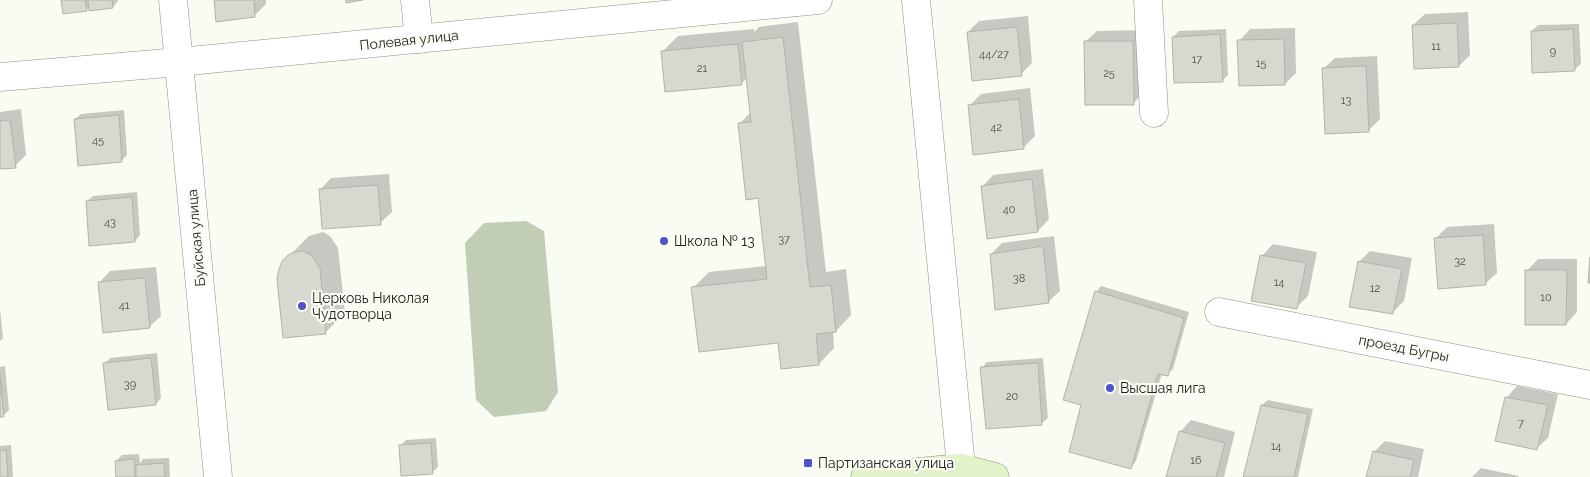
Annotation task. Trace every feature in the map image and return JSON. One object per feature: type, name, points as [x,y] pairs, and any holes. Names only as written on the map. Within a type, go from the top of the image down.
[{"type":"street","name":"Буйская улица","points":[[173,0],[218,477]]},
{"type":"street","points":[[415,0],[419,39]]},
{"type":"street","name":"Полевая улица","points":[[0,77],[419,39],[657,8],[818,0]]},
{"type":"street","points":[[916,0],[961,472]]},
{"type":"street","points":[[1148,0],[1154,113]]},
{"type":"street","name":"проезд Бугры","points":[[1219,312],[1590,385]]},
{"type":"street","points":[[865,477],[961,472],[995,477]]},
{"type":"green space","points":[[526,221],[544,231],[558,392],[546,411],[494,417],[476,400],[465,243],[484,223]]},
{"type":"building","points":[[61,0],[85,0],[87,11],[63,14]]},
{"type":"building","points":[[88,0],[112,0],[113,8],[89,11]]},
{"type":"building","points":[[214,0],[254,0],[255,17],[216,22]]},
{"type":"building","points":[[346,0],[363,0],[346,3]]},
{"type":"building","points":[[1457,23],[1459,67],[1414,69],[1412,25]]},
{"type":"building","points":[[1017,27],[1022,76],[972,81],[967,32]]},
{"type":"building","points":[[1573,29],[1575,71],[1532,73],[1531,31]]},
{"type":"building","points":[[1220,34],[1223,82],[1174,83],[1172,37]]},
{"type":"building","points":[[783,37],[810,287],[831,285],[836,332],[816,334],[819,365],[781,369],[778,343],[699,352],[691,287],[767,279],[758,198],[746,200],[738,123],[751,122],[742,42]]},
{"type":"building","points":[[1284,39],[1285,85],[1239,86],[1237,40]]},
{"type":"building","points":[[1084,41],[1133,41],[1134,105],[1085,105]]},
{"type":"building","points":[[738,44],[742,85],[665,92],[661,51]]},
{"type":"building","points":[[1366,66],[1369,132],[1325,134],[1322,68]]},
{"type":"building","points":[[1019,99],[1024,149],[973,155],[968,105]]},
{"type":"building","points":[[119,115],[122,162],[78,166],[74,119]]},
{"type":"building","points":[[10,120],[16,168],[0,169],[0,121]]},
{"type":"building","points":[[1032,179],[1038,232],[987,239],[981,186]]},
{"type":"building","points":[[378,185],[381,225],[322,229],[319,189]]},
{"type":"building","points":[[132,197],[135,242],[89,246],[86,201]]},
{"type":"building","points":[[1483,235],[1486,285],[1438,289],[1434,238]]},
{"type":"building","points":[[1043,246],[1049,303],[995,310],[990,254]]},
{"type":"building","name":"Церковь Николая Чудотворца","points":[[303,251],[311,255],[320,268],[326,334],[283,338],[277,279],[279,269],[282,261],[288,255]]},
{"type":"building","points":[[1260,255],[1306,263],[1297,309],[1251,301]]},
{"type":"building","points":[[1590,257],[1590,283],[1588,283]]},
{"type":"building","points":[[1358,261],[1402,269],[1393,314],[1349,307]]},
{"type":"building","points":[[1525,270],[1567,270],[1566,325],[1525,325]]},
{"type":"building","points":[[145,278],[150,328],[103,333],[98,282]]},
{"type":"building","name":"Высшая лига","points":[[1095,291],[1184,318],[1168,376],[1158,374],[1131,469],[1069,452],[1081,405],[1063,400]]},
{"type":"building","points":[[151,358],[156,405],[108,410],[103,363]]},
{"type":"building","points":[[1038,363],[1042,425],[986,429],[980,367]]},
{"type":"building","points":[[0,377],[4,417],[0,417]]},
{"type":"building","points":[[1505,397],[1548,405],[1537,450],[1495,441]]},
{"type":"building","points":[[1261,405],[1308,414],[1294,477],[1243,477]]},
{"type":"building","points":[[1179,431],[1225,443],[1216,477],[1166,477]]},
{"type":"building","points":[[431,443],[433,474],[401,476],[399,445]]},
{"type":"building","points":[[6,450],[8,477],[0,477],[0,451]]},
{"type":"building","points":[[1373,451],[1414,460],[1410,477],[1366,477]]},
{"type":"building","points":[[134,459],[135,477],[116,477],[115,461]]},
{"type":"building","points":[[164,463],[165,477],[136,477],[136,465]]},
{"type":"place","name":"Школа № 13","points":[[664,241]]},
{"type":"place","name":"Церковь Николая Чудотворца","points":[[302,306]]},
{"type":"place","name":"Высшая лига","points":[[1110,388]]},
{"type":"place","name":"Партизанская улица","points":[[808,463]]}]
